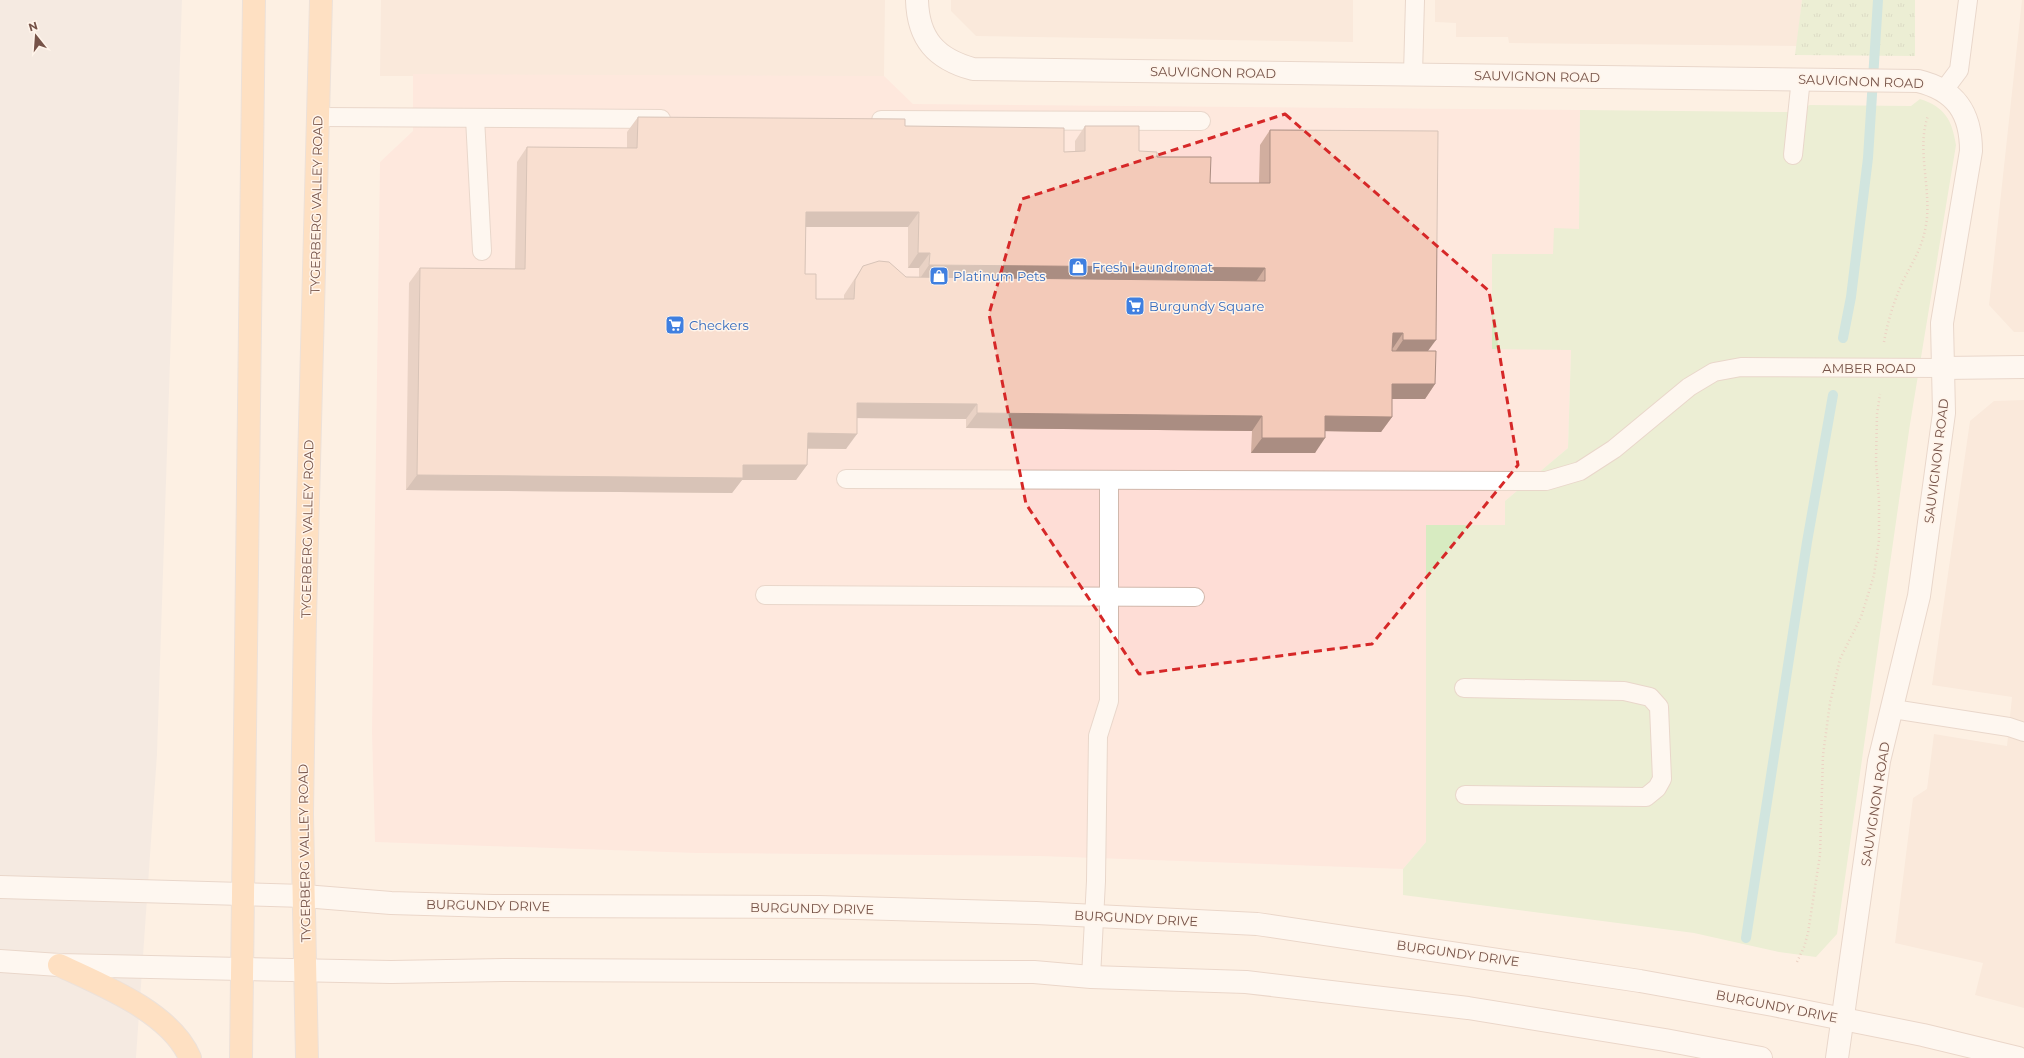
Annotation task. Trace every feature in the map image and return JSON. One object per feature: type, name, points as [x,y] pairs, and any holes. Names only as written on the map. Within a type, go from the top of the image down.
[{"type":"main road","points":[[241,1058],[254,0]]},
{"type":"main road","name":"TYGERBERG VALLEY ROAD","points":[[307,1058],[302,814],[305,618],[320,0]]},
{"type":"main road","name":"SAUVIGNON ROAD","points":[[917,0],[919,20],[925,39],[937,52],[947,59],[973,70],[1805,78],[1918,81],[1944,90],[1954,99],[1963,111],[1968,123],[1971,144],[1942,323],[1944,413],[1919,596],[1893,709],[1879,761],[1837,1058]]},
{"type":"main road","name":"AMBER ROAD","points":[[1943,368],[2024,367]]},
{"type":"main road","name":"BURGUNDY DRIVE","points":[[0,887],[304,896],[391,903],[493,906],[819,907],[1094,915],[1273,926],[1640,981],[1923,1035],[2018,1058]]},
{"type":"main road","points":[[0,961],[59,965],[391,972],[504,970],[1026,972],[1091,977],[1246,982],[1468,1008],[1665,1040],[1761,1058]]},
{"type":"main road","points":[[59,965],[109,988],[156,1016],[185,1047],[190,1058]]},
{"type":"lane","points":[[1412,74],[1415,0]]},
{"type":"lane","points":[[1944,90],[1959,70],[1968,0]]},
{"type":"lane","points":[[1793,154],[1805,78]]},
{"type":"lane","points":[[318,117],[674,119]]},
{"type":"lane","points":[[475,118],[482,251]]},
{"type":"lane","points":[[866,120],[1201,121]]},
{"type":"lane","name":"AMBER ROAD","points":[[1109,480],[1546,481],[1580,471],[1614,449],[1689,388],[1714,372],[1741,367],[1869,369],[1943,368]]},
{"type":"lane","points":[[846,479],[1109,480],[1109,701],[1098,736],[1091,977]]},
{"type":"lane","points":[[765,595],[1195,597]]},
{"type":"lane","points":[[1464,688],[1624,690],[1650,697],[1659,707],[1662,779],[1657,788],[1646,798],[1465,795]]},
{"type":"lane","points":[[1893,709],[2009,727],[2024,732]]},
{"type":"path","points":[[1883,346],[1890,313],[1904,280],[1918,254],[1926,226],[1928,207],[1924,147],[1927,120],[1933,103],[1944,90]]},
{"type":"path","points":[[1797,962],[1804,947],[1808,933],[1820,855],[1823,754],[1830,703],[1840,659],[1861,617],[1867,598],[1877,554],[1879,540],[1879,499],[1876,462],[1877,414],[1880,390]]},
{"type":"highlighted area","points":[[1285,114],[1489,291],[1518,465],[1372,644],[1139,674],[1026,504],[989,314],[1022,199]]},
{"type":"shaded area","points":[[0,0],[182,0],[157,755],[136,1058],[0,1058]]},
{"type":"shaded area","points":[[381,0],[885,0],[884,76],[380,76]]},
{"type":"shaded area","points":[[951,0],[1353,0],[1353,42],[976,36],[951,11]]},
{"type":"shaded area","points":[[1435,0],[1802,0],[1797,46],[1509,43],[1508,37],[1456,37],[1456,23],[1435,22]]},
{"type":"shaded area","points":[[2022,0],[2024,0],[2024,332],[2014,332],[1989,305]]},
{"type":"shaded area","points":[[413,74],[884,76],[913,104],[1580,110],[1579,229],[1553,254],[1492,254],[1492,349],[1571,349],[1568,448],[1505,501],[1505,525],[1426,526],[1426,842],[1403,869],[1039,856],[696,853],[375,842],[372,732],[380,162],[413,131]]},
{"type":"shaded area","points":[[2024,400],[2024,1008],[1975,995],[1983,963],[1895,943],[1913,798],[1927,789],[1934,734],[2007,746],[2012,697],[1932,685],[1970,421],[1994,401]]},
{"type":"green space","points":[[1802,0],[1915,0],[1915,56],[1795,55]]},
{"type":"green space","points":[[1920,99],[1936,106],[1946,116],[1952,128],[1956,145],[1910,424],[1837,934],[1816,957],[1779,952],[1694,933],[1403,895],[1403,869],[1426,842],[1426,525],[1505,525],[1505,501],[1568,448],[1571,350],[1492,349],[1492,254],[1553,254],[1554,228],[1579,229],[1580,110],[1790,112],[1810,105],[1911,106]]},
{"type":"building","name":"Burgundy Square","points":[[638,117],[905,119],[905,126],[1064,128],[1064,152],[1085,151],[1085,126],[1139,126],[1139,151],[1157,152],[1157,157],[1211,157],[1210,183],[1270,183],[1270,130],[1438,131],[1436,340],[1403,340],[1403,333],[1393,333],[1392,351],[1436,351],[1435,384],[1392,384],[1392,417],[1325,416],[1325,438],[1262,438],[1262,416],[977,413],[977,404],[857,403],[857,434],[808,433],[807,465],[743,465],[743,478],[417,475],[420,268],[525,269],[527,147],[637,148]],"holes":[[[806,212],[919,212],[918,253],[930,253],[929,265],[1265,268],[1265,281],[906,277],[889,262],[879,261],[863,266],[855,280],[854,299],[816,299],[816,274],[805,274]]]},
{"type":"waterway","points":[[1843,338],[1851,297],[1868,158],[1878,0]]},
{"type":"waterway","points":[[1746,938],[1807,542],[1833,395]]},
{"type":"place","name":"Fresh Laundromat","points":[[1078,267]]},
{"type":"place","name":"Platinum Pets","points":[[939,276]]},
{"type":"place","name":"Burgundy Square","points":[[1135,306]]},
{"type":"place","name":"Checkers","points":[[675,325]]}]
